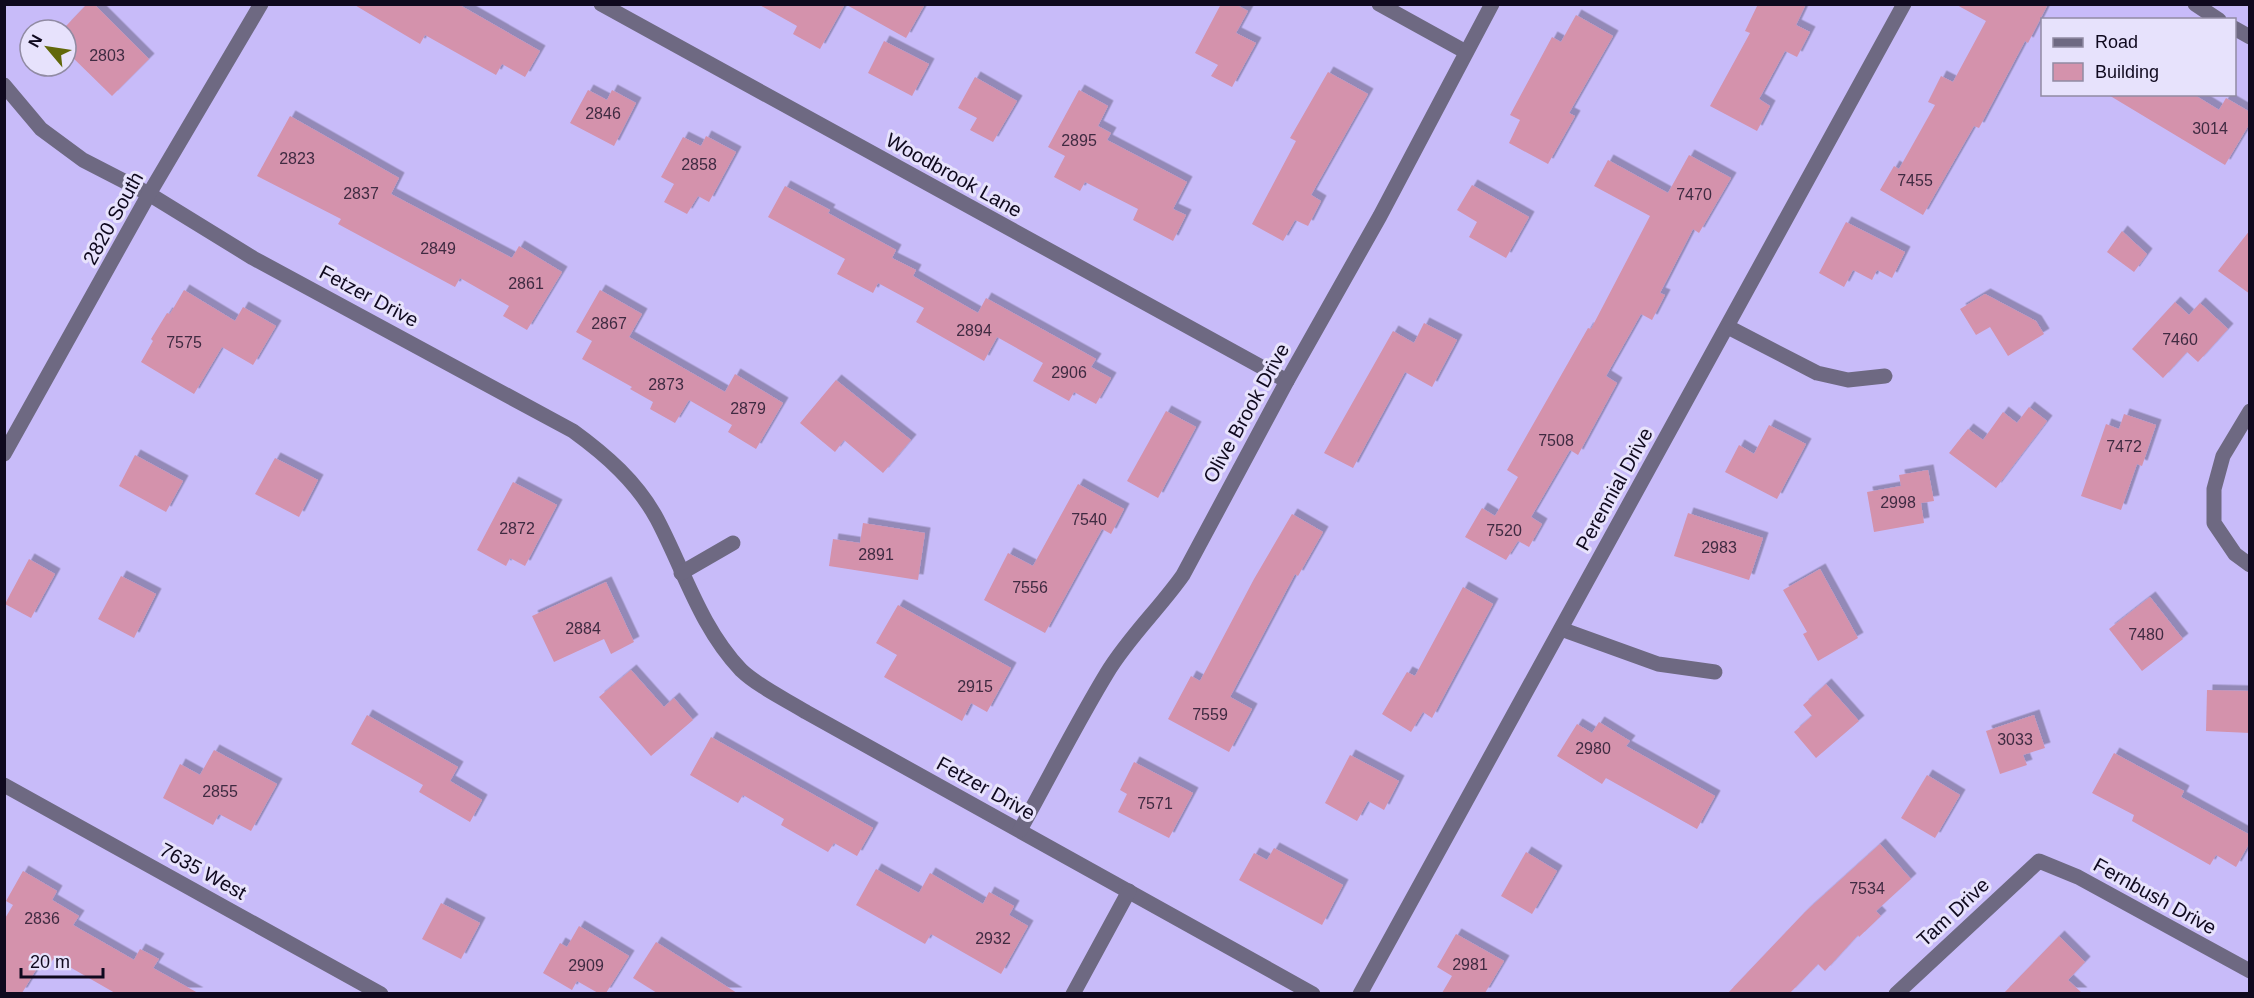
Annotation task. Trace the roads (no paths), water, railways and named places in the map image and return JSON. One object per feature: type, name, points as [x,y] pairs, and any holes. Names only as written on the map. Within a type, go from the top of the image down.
[{"type":"street","name":"2820 South","points":[[4,454],[149,194],[261,4]]},
{"type":"street","name":"Woodbrook Lane","points":[[601,4],[1287,381]]},
{"type":"street","points":[[1379,4],[1466,52]]},
{"type":"street","name":"Olive Brook Drive","points":[[1020,830],[1107,673],[1124,648],[1164,602],[1182,574],[1380,216],[1492,4]]},
{"type":"street","name":"Perennial Drive","points":[[1360,993],[1904,4]]},
{"type":"street","points":[[2194,4],[2216,18]]},
{"type":"street","points":[[2236,29],[2250,37]]},
{"type":"street","name":"Fetzer Drive","points":[[4,85],[41,129],[83,160],[149,194],[253,258],[582,437],[600,450],[625,475],[656,518],[701,613],[721,645],[742,671],[806,712],[1313,993]]},
{"type":"street","points":[[1728,327],[1817,373],[1848,380],[1885,376]]},
{"type":"street","points":[[2250,411],[2223,456],[2214,489],[2214,523],[2235,554],[2250,565]]},
{"type":"street","points":[[681,573],[733,543]]},
{"type":"street","points":[[1562,629],[1658,664],[1715,672]]},
{"type":"street","name":"7635 West","points":[[4,784],[381,993]]},
{"type":"street","name":"Fernbush Drive","points":[[2039,861],[2078,877],[2250,971]]},
{"type":"street","name":"Tam Drive","points":[[1896,993],[2039,861]]},
{"type":"street","points":[[1073,993],[1129,891]]}]
